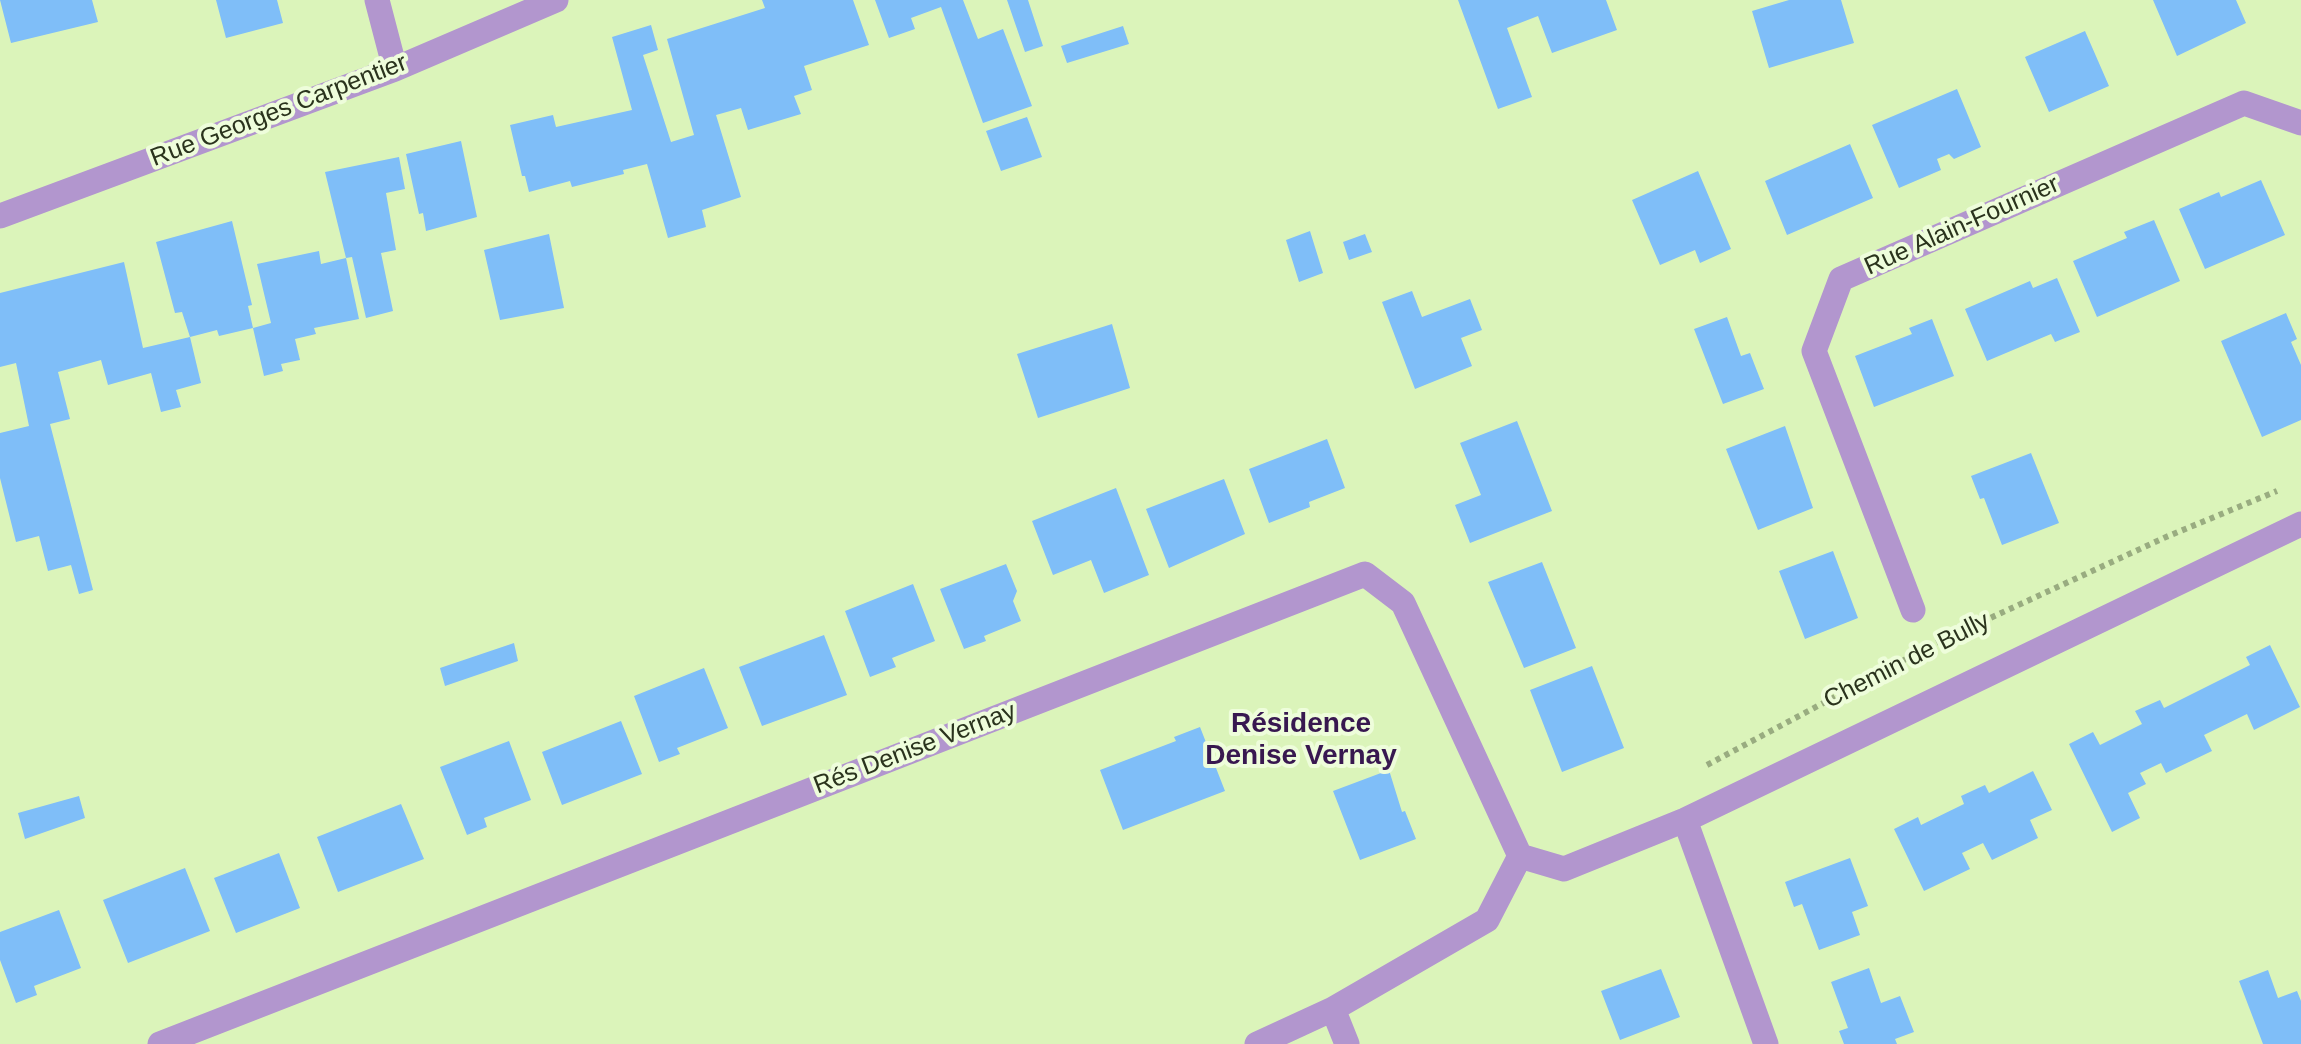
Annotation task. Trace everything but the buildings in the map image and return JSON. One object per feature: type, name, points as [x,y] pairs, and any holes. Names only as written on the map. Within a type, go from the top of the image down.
[{"type":"street","points":[[377,0],[395,69]]},
{"type":"street","name":"Rue Georges Carpentier","points":[[0,216],[395,69],[556,0]]},
{"type":"street","name":"Rue Alain-Fournier","points":[[1913,610],[1814,351],[1840,279],[2244,103],[2301,122]]},
{"type":"street","points":[[1258,1044],[1334,1009],[1487,920],[1520,856],[1564,870],[1685,820],[2301,524]]},
{"type":"street","name":"Rés Denise Vernay","points":[[160,1044],[1365,574],[1403,603],[1520,856]]},
{"type":"street","points":[[1685,820],[1766,1044]]},
{"type":"street","points":[[1334,1009],[1347,1044]]},
{"type":"path","name":"Chemin de Bully","points":[[1695,772],[1936,644],[2166,537],[2284,488]]},
{"type":"district","name":"Résidence Denise Vernay","points":[[1301,740]]}]
